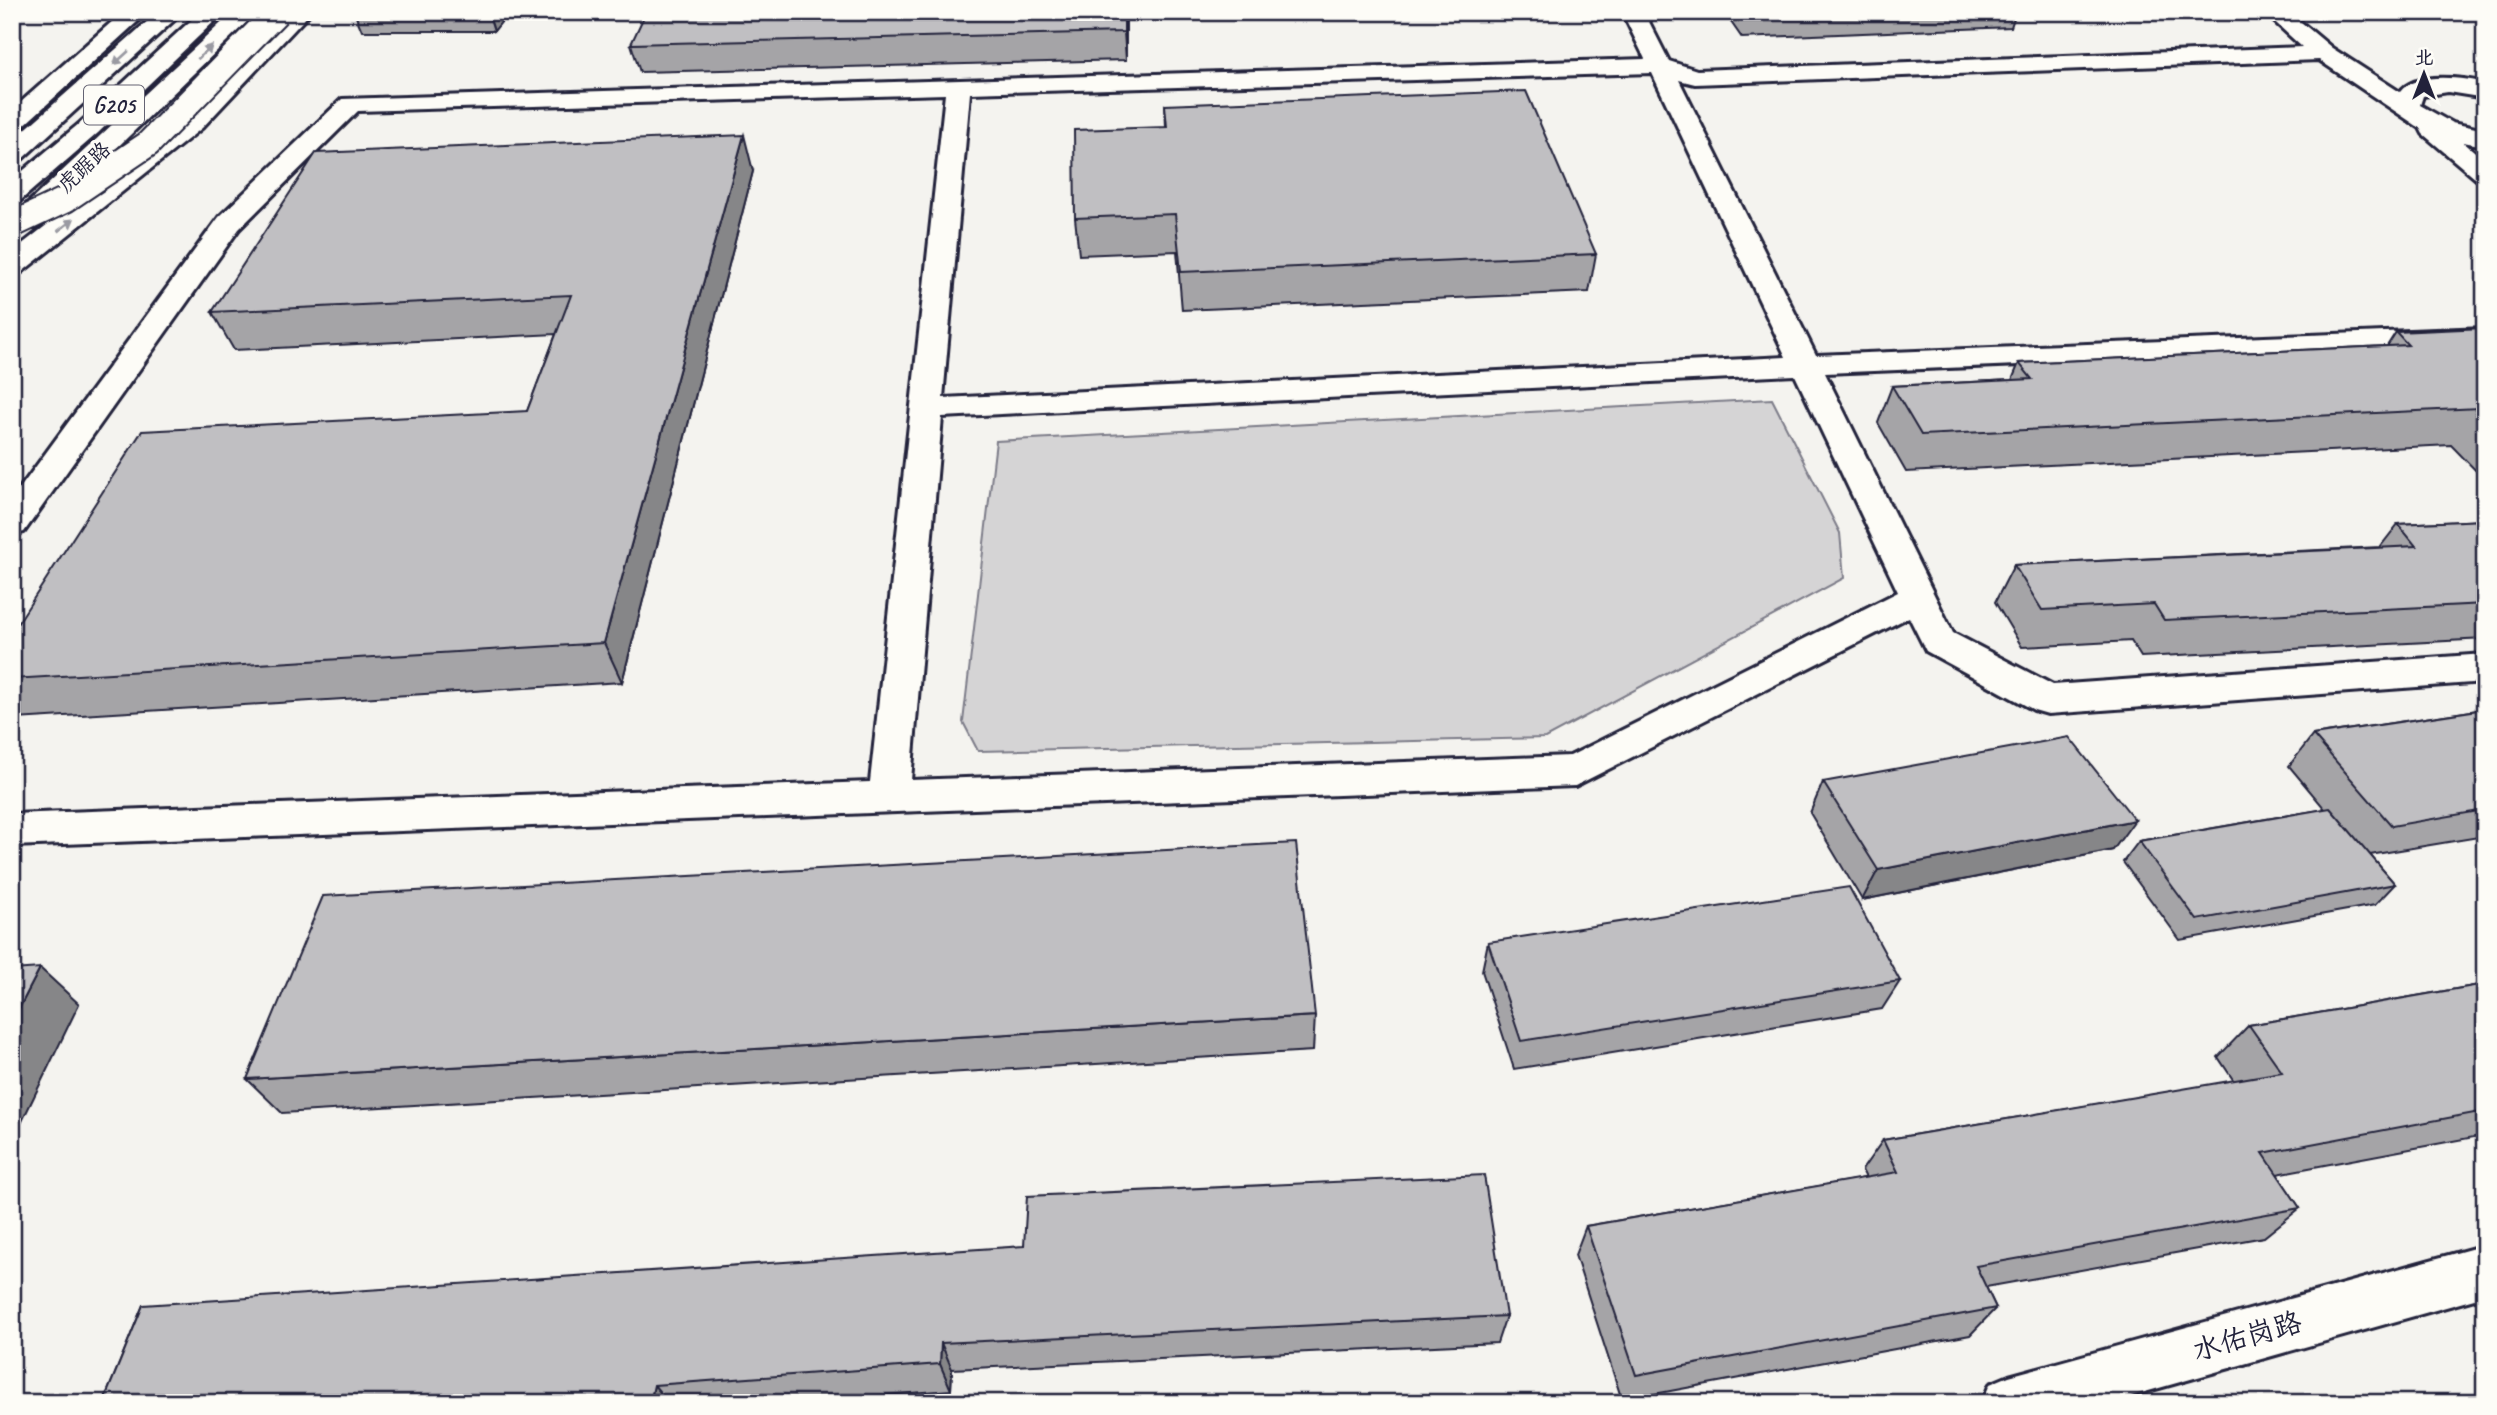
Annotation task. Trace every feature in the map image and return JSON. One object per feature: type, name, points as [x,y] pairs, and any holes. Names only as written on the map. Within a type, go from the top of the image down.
[{"type":"main road","points":[[12,123],[137,12]]},
{"type":"main road","points":[[12,155],[172,12]]},
{"type":"main road","name":"G205","points":[[12,194],[89,128],[213,12]]},
{"type":"main road","name":"虎踞路","points":[[12,233],[246,12]]},
{"type":"main road","points":[[12,225],[65,200],[148,144],[276,12]]},
{"type":"main road","points":[[12,266],[193,124],[300,12]]},
{"type":"main road","points":[[1633,12],[1939,642],[2048,699],[2485,668]]},
{"type":"main road","points":[[2275,12],[2324,52],[2412,111],[2485,173]]},
{"type":"main road","points":[[12,524],[229,223],[351,104],[1660,65],[1695,76],[2324,52]]},
{"type":"main road","points":[[147,108],[246,69]]},
{"type":"main road","points":[[889,797],[958,86]]},
{"type":"main road","points":[[2412,111],[2412,92],[2421,87],[2479,88]]},
{"type":"main road","points":[[2412,111],[2456,132],[2485,138]]},
{"type":"main road","points":[[927,408],[1805,365],[2485,337]]},
{"type":"main road","points":[[12,830],[1575,772],[1918,597]]},
{"type":"main road","name":"水佑岗路","points":[[2009,1403],[2485,1270]]},
{"type":"shaded area","points":[[1772,399],[1840,533],[1844,578],[1545,738],[978,751],[963,722],[996,441]]},
{"type":"building","points":[[646,12],[1124,12],[1124,32],[631,44]]},
{"type":"building","points":[[1526,91],[1596,254],[1181,272],[1175,214],[1075,218],[1074,130],[1167,127],[1165,105]]},
{"type":"building","points":[[744,135],[604,643],[12,679],[12,632],[142,431],[527,411],[571,295],[212,312],[316,153]]},
{"type":"building","points":[[2485,328],[2485,414],[2479,408],[1921,435],[1892,386],[2032,379],[2019,363],[2408,345],[2396,332]]},
{"type":"building","points":[[2485,520],[2485,604],[2164,620],[2154,604],[2042,610],[2014,565],[2416,546],[2398,524]]},
{"type":"building","points":[[2485,709],[2485,810],[2392,826],[2313,735]]},
{"type":"building","points":[[2069,737],[2135,820],[1878,870],[1823,782]]},
{"type":"building","points":[[2330,808],[2395,884],[2197,920],[2139,841]]},
{"type":"building","points":[[1296,843],[1315,1016],[247,1079],[323,896]]},
{"type":"building","points":[[1849,887],[1900,981],[1521,1041],[1488,942]]},
{"type":"building","points":[[40,968],[12,1022],[12,970]]},
{"type":"building","points":[[2485,984],[2485,1111],[2263,1153],[2300,1208],[1976,1266],[1996,1308],[1636,1375],[1586,1226],[1898,1172],[1883,1140],[2282,1072],[2249,1025]]},
{"type":"building","points":[[1484,1175],[1506,1316],[941,1343],[940,1364],[654,1385],[650,1403],[103,1403],[143,1305],[1024,1246],[1027,1196]]}]
